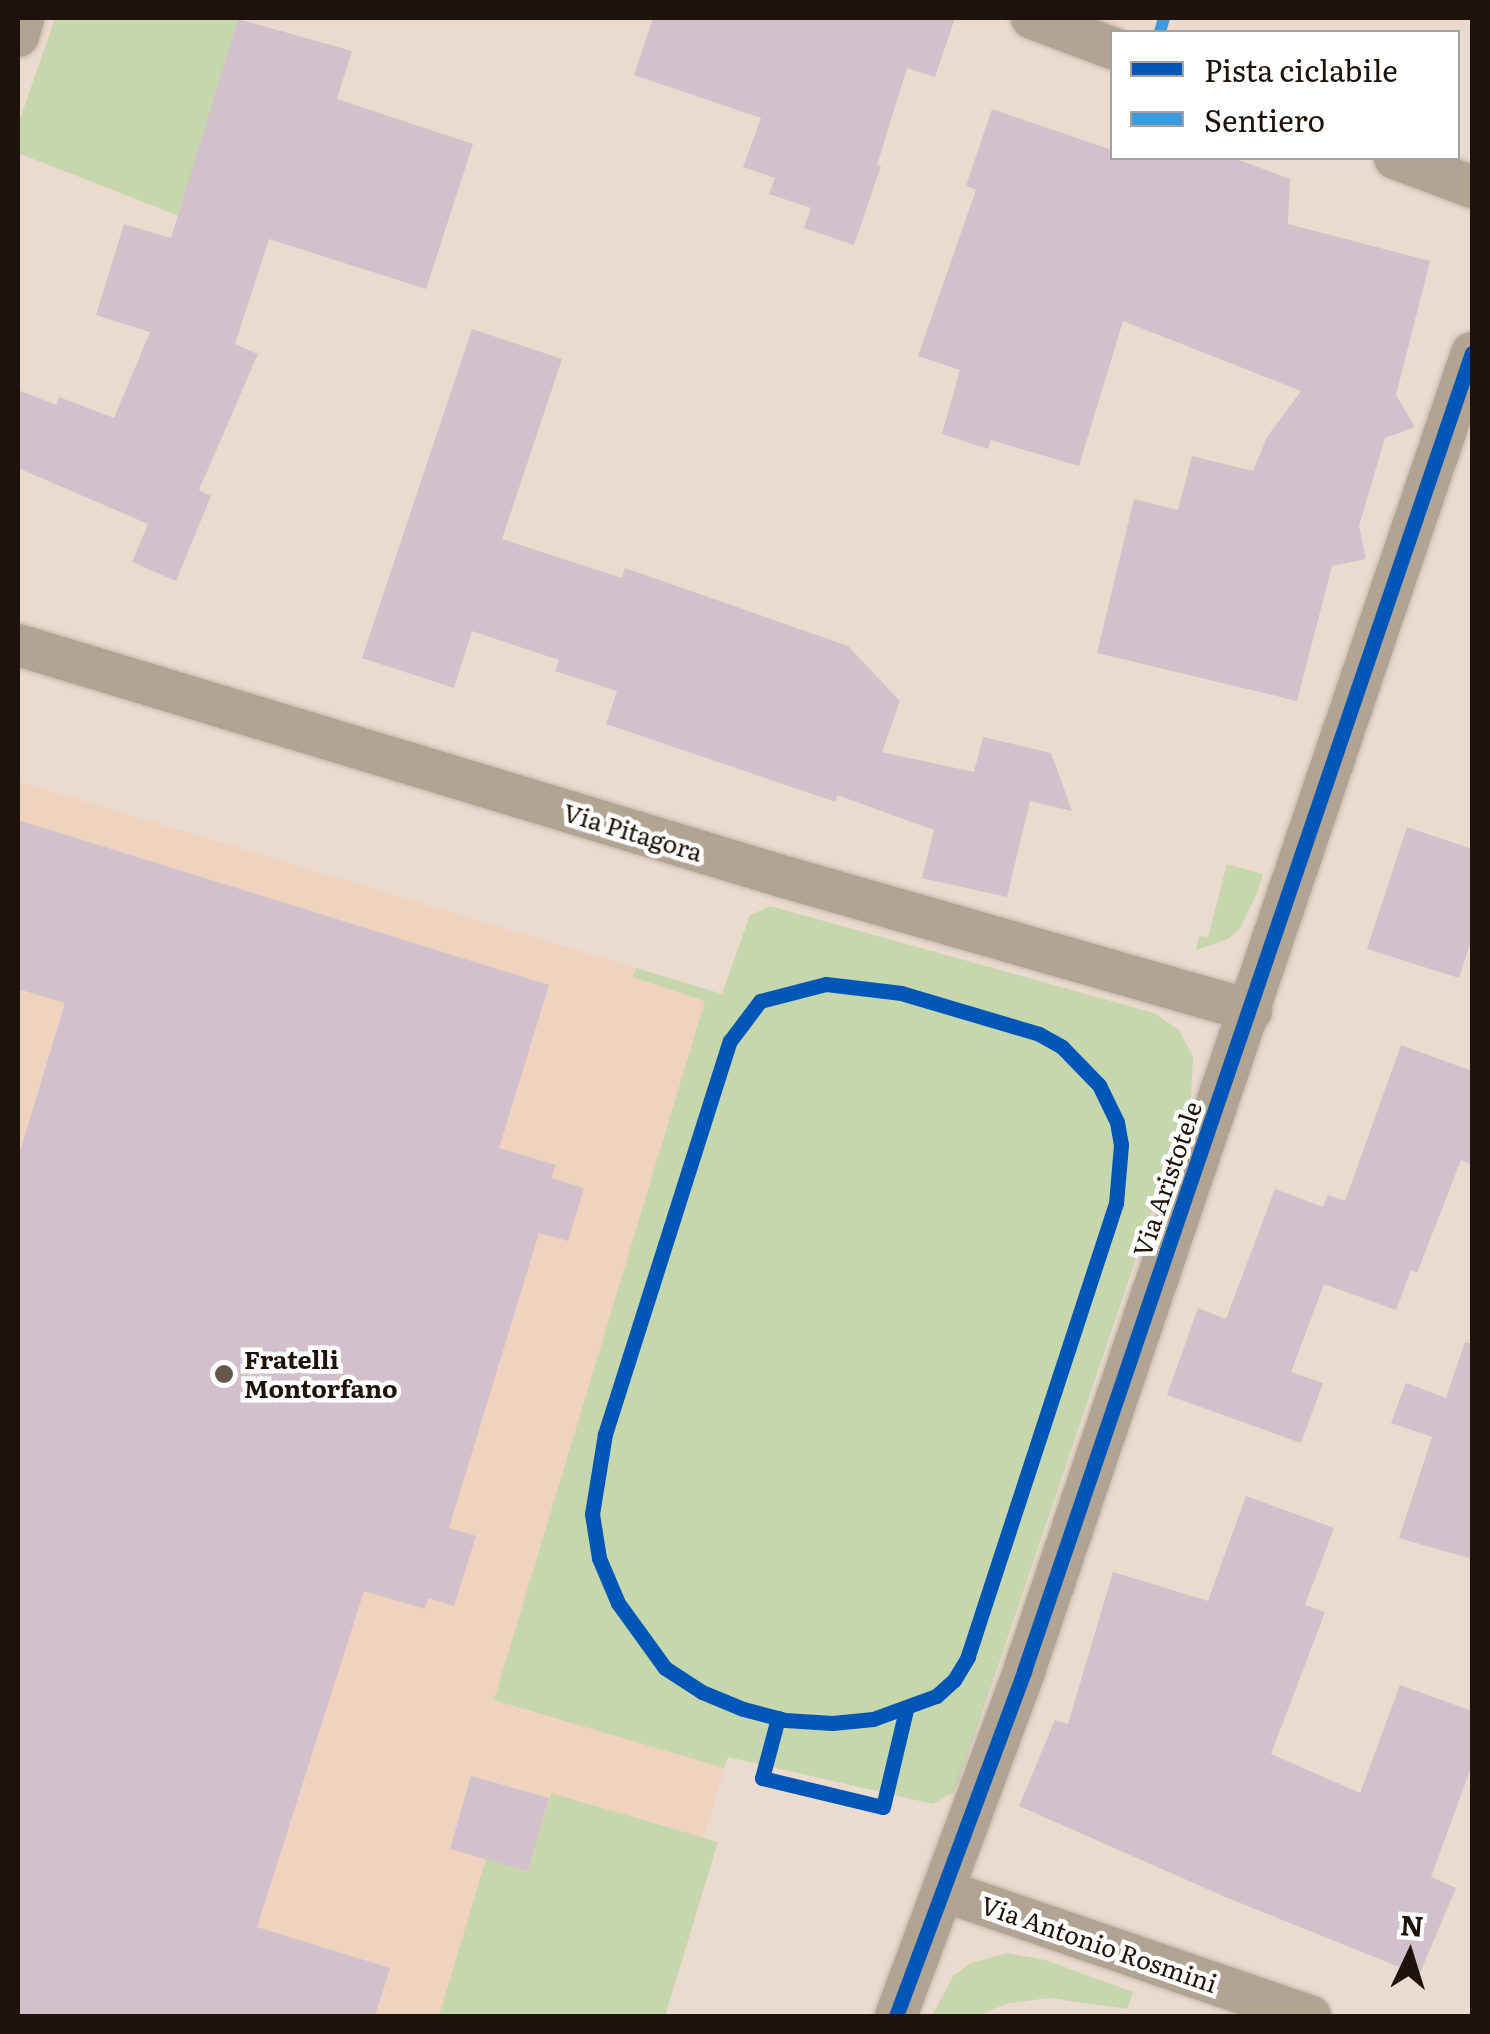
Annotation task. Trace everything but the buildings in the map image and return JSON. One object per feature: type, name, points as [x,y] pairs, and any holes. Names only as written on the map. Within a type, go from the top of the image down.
[{"type":"street","points":[[18,36],[23,18]]},
{"type":"street","points":[[1032,18],[1110,47]]},
{"type":"street","points":[[1400,160],[1472,187]]},
{"type":"street","name":"Via Aristotele","points":[[896,2016],[944,1891],[1251,1012],[1472,353]]},
{"type":"street","name":"Via Pitagora","points":[[18,644],[762,871],[1251,1012]]},
{"type":"street","name":"Via Antonio Rosmini","points":[[944,1891],[1310,2016]]},
{"type":"shaded area","points":[[18,781],[722,994],[728,1757],[649,2016],[18,2016]]},
{"type":"green space","points":[[55,18],[238,18],[179,216],[18,153],[18,125]]},
{"type":"green space","points":[[1227,864],[1263,874],[1255,898],[1240,928],[1228,939],[1196,950],[1199,936],[1208,937]]},
{"type":"green space","points":[[770,906],[1154,1013],[1179,1030],[1193,1057],[1191,1096],[959,1781],[954,1792],[933,1804],[728,1757],[724,1768],[494,1700],[705,1001],[633,977],[636,968],[722,994],[750,915]]},
{"type":"green space","points":[[551,1793],[718,1842],[665,2016],[439,2016],[486,1859],[528,1871]]},
{"type":"green space","points":[[1007,1953],[1045,1960],[1133,1992],[1127,2009],[1050,1998],[1008,2003],[978,2016],[932,2016],[953,1976],[971,1963]]},
{"type":"marked path","points":[[1161,30],[1164,18]]},
{"type":"cycle path","points":[[896,2016],[1024,1671],[1472,353]]},
{"type":"cycle path","points":[[826,984],[901,993],[1039,1034],[1062,1047],[1099,1085],[1117,1122],[1121,1145],[1116,1203],[968,1657],[954,1680],[936,1696],[873,1719],[832,1723],[785,1720],[743,1709],[702,1692],[665,1668],[618,1603],[599,1558],[592,1514],[605,1434],[730,1041],[760,1001],[826,984]]},
{"type":"cycle path","points":[[778,1718],[762,1778],[883,1807],[906,1710]]},
{"type":"place","name":"Fratelli Montorfano","points":[[224,1374]]}]
